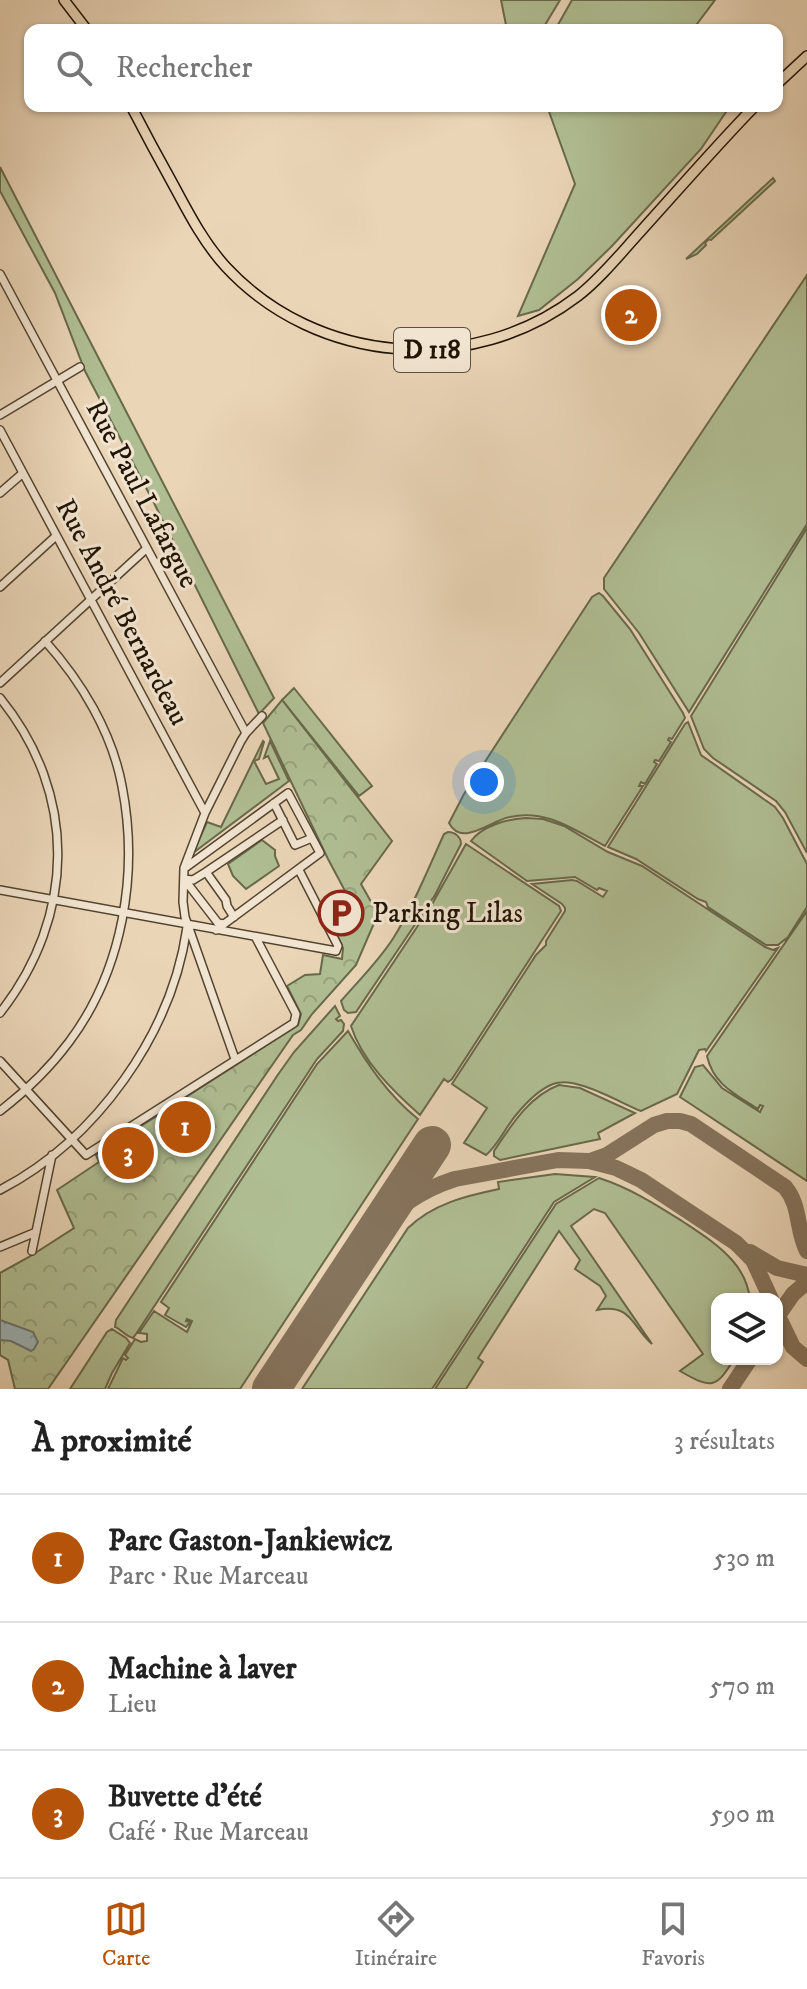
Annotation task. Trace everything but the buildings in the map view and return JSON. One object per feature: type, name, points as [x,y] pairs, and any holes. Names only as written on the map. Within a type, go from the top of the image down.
[{"type":"main road","points":[[64,0],[82,24]]},
{"type":"main road","points":[[783,78],[807,56]]},
{"type":"main road","name":"D 118","points":[[134,112],[205,240],[244,285],[290,317],[333,337],[373,347],[424,351],[456,348],[500,337],[543,319],[578,296],[606,270],[750,112]]},
{"type":"street","name":"Rue Paul Lafargue","points":[[0,274],[246,733]]},
{"type":"street","points":[[0,415],[80,367]]},
{"type":"street","name":"Rue André Bernardeau","points":[[0,430],[205,813]]},
{"type":"street","points":[[0,493],[23,473]]},
{"type":"street","points":[[0,587],[56,536]]},
{"type":"street","points":[[0,683],[146,549]]},
{"type":"street","points":[[0,1111],[47,1069],[93,1003],[111,963],[124,913],[129,869],[122,783],[109,744],[91,703],[66,664],[45,641]]},
{"type":"street","points":[[0,698],[36,753],[56,815],[59,856],[54,900],[40,947],[28,972],[0,1013]]},
{"type":"street","points":[[235,1059],[188,925],[183,902],[184,868],[205,813],[246,733],[262,716]]},
{"type":"street","points":[[184,868],[288,793],[320,853],[216,930]]},
{"type":"street","points":[[274,803],[295,845],[312,838]]},
{"type":"street","points":[[184,879],[193,880],[283,820]]},
{"type":"street","points":[[0,890],[336,951],[338,946],[299,870]]},
{"type":"street","points":[[206,872],[234,917]]},
{"type":"street","points":[[184,879],[218,923],[224,924]]},
{"type":"street","points":[[0,1190],[71,1139],[112,1094],[142,1051],[161,1015],[184,951],[188,925]]},
{"type":"street","points":[[0,1061],[86,1155],[294,1023],[296,1014],[256,938]]},
{"type":"street","points":[[32,1251],[53,1154]]},
{"type":"street","points":[[0,1247],[36,1232]]},
{"type":"green space","points":[[501,0],[560,0],[546,24],[506,24]]},
{"type":"green space","points":[[572,0],[715,0],[697,24],[558,24]]},
{"type":"green space","points":[[549,112],[726,112],[701,149],[612,246],[578,279],[539,310],[518,316],[575,184]]},
{"type":"green space","points":[[0,167],[274,698],[259,714],[85,371],[55,293],[0,191]]},
{"type":"green space","points":[[773,178],[775,181],[709,239],[697,254],[686,259]]},
{"type":"green space","points":[[807,275],[807,524],[689,712],[639,633],[604,589],[604,578]]},
{"type":"green space","points":[[807,528],[807,853],[776,801],[704,749],[691,716]]},
{"type":"green space","points":[[599,593],[630,629],[683,713],[685,718],[672,739],[669,738],[671,742],[659,761],[655,760],[657,764],[645,784],[641,782],[639,786],[643,786],[605,846],[560,822],[536,816],[502,819],[469,833],[455,830],[449,823],[464,794],[592,597]]},
{"type":"green space","points":[[294,688],[372,786],[359,796],[282,700]]},
{"type":"green space","points":[[282,700],[392,841],[361,884],[378,914],[356,965],[301,1030],[293,1035],[48,1389],[15,1389],[8,1360],[0,1355],[0,1273],[74,1228],[57,1190],[99,1162],[96,1155],[298,1025],[301,1014],[287,986],[305,975],[320,974],[323,955],[342,959],[343,948],[336,933],[360,919],[263,723]]},
{"type":"green space","points":[[688,722],[701,755],[775,807],[807,864],[807,907],[788,937],[778,945],[766,945],[708,907],[706,902],[636,859],[608,847]]},
{"type":"green space","points":[[263,741],[259,759],[254,761],[266,784],[279,779],[268,756],[264,758],[270,741],[289,781],[193,853],[207,822],[221,827]]},
{"type":"green space","points":[[526,818],[543,819],[564,826],[608,852],[642,866],[765,947],[778,948],[706,1051],[699,1050],[677,1094],[641,1111],[585,1086],[562,1082],[553,1084],[524,1106],[486,1155],[464,1143],[487,1108],[452,1084],[536,955],[546,945],[565,911],[562,904],[532,884],[572,880],[603,897],[607,891],[597,890],[575,877],[527,881],[471,841],[496,824]]},
{"type":"green space","points":[[444,834],[457,835],[461,844],[435,895],[356,1012],[348,1013],[341,1001],[394,937]]},
{"type":"green space","points":[[262,840],[275,850],[279,866],[246,889],[233,876],[228,864]]},
{"type":"green space","points":[[466,844],[559,906],[561,911],[452,1079],[448,1082],[444,1079],[420,1115],[389,1086],[371,1063],[351,1026],[431,906]]},
{"type":"green space","points":[[807,911],[807,1181],[680,1097],[695,1067],[703,1065],[722,1088],[760,1112],[763,1106],[760,1105],[758,1109],[720,1081],[707,1056]]},
{"type":"green space","points":[[335,1006],[340,1016],[336,1019],[344,1024],[343,1031],[317,1059],[136,1334],[133,1338],[128,1336],[115,1327],[116,1320],[277,1076]]},
{"type":"green space","points":[[348,1031],[379,1078],[418,1119],[240,1389],[108,1389],[123,1358],[128,1358],[125,1355],[135,1339],[147,1341],[147,1334],[139,1333],[154,1311],[187,1332],[192,1321],[187,1319],[190,1322],[186,1327],[165,1315],[169,1308],[161,1302],[317,1064]]},
{"type":"green space","points":[[559,1085],[580,1088],[635,1113],[598,1133],[600,1139],[500,1160],[494,1156],[494,1151],[522,1113],[539,1096]]},
{"type":"green space","points":[[555,1174],[595,1177],[554,1202],[432,1389],[302,1389],[408,1228],[450,1202],[499,1189],[498,1182]]},
{"type":"green space","points":[[599,1178],[632,1192],[682,1221],[732,1260],[748,1293],[711,1293],[711,1365],[730,1365],[717,1381],[706,1383],[680,1371],[703,1354],[605,1213],[594,1209],[571,1226],[652,1344],[625,1313],[597,1310],[606,1296],[600,1286],[575,1269],[580,1260],[559,1231],[478,1358],[483,1362],[466,1389],[435,1389],[556,1204]]},
{"type":"green space","points":[[112,1329],[130,1343],[105,1389],[70,1389],[107,1332]]},
{"type":"water","points":[[0,1320],[33,1332],[38,1342],[34,1349],[31,1351],[11,1341],[0,1340]]},
{"type":"taxiway","points":[[590,1161],[607,1155],[654,1125],[667,1121],[691,1124],[785,1187],[794,1202],[807,1251]]},
{"type":"taxiway","points":[[371,1236],[409,1202],[455,1179],[558,1160],[589,1161],[616,1168],[641,1180],[736,1243],[753,1260],[768,1293]]},
{"type":"taxiway","points":[[750,1252],[777,1268],[807,1275]]},
{"type":"taxiway","points":[[783,1308],[807,1282]]},
{"type":"taxiway","points":[[783,1326],[793,1347],[807,1359]]},
{"type":"taxiway","points":[[730,1389],[746,1365]]},
{"type":"runway","points":[[271,1389],[432,1145]]},
{"type":"place","name":"Machine à laver","points":[[631,315]]},
{"type":"place","name":"Parking Lilas","points":[[341,913]]},
{"type":"place","name":"Parc Gaston-Jankiewicz","points":[[185,1127]]},
{"type":"place","name":"Buvette d'été","points":[[128,1153]]}]
